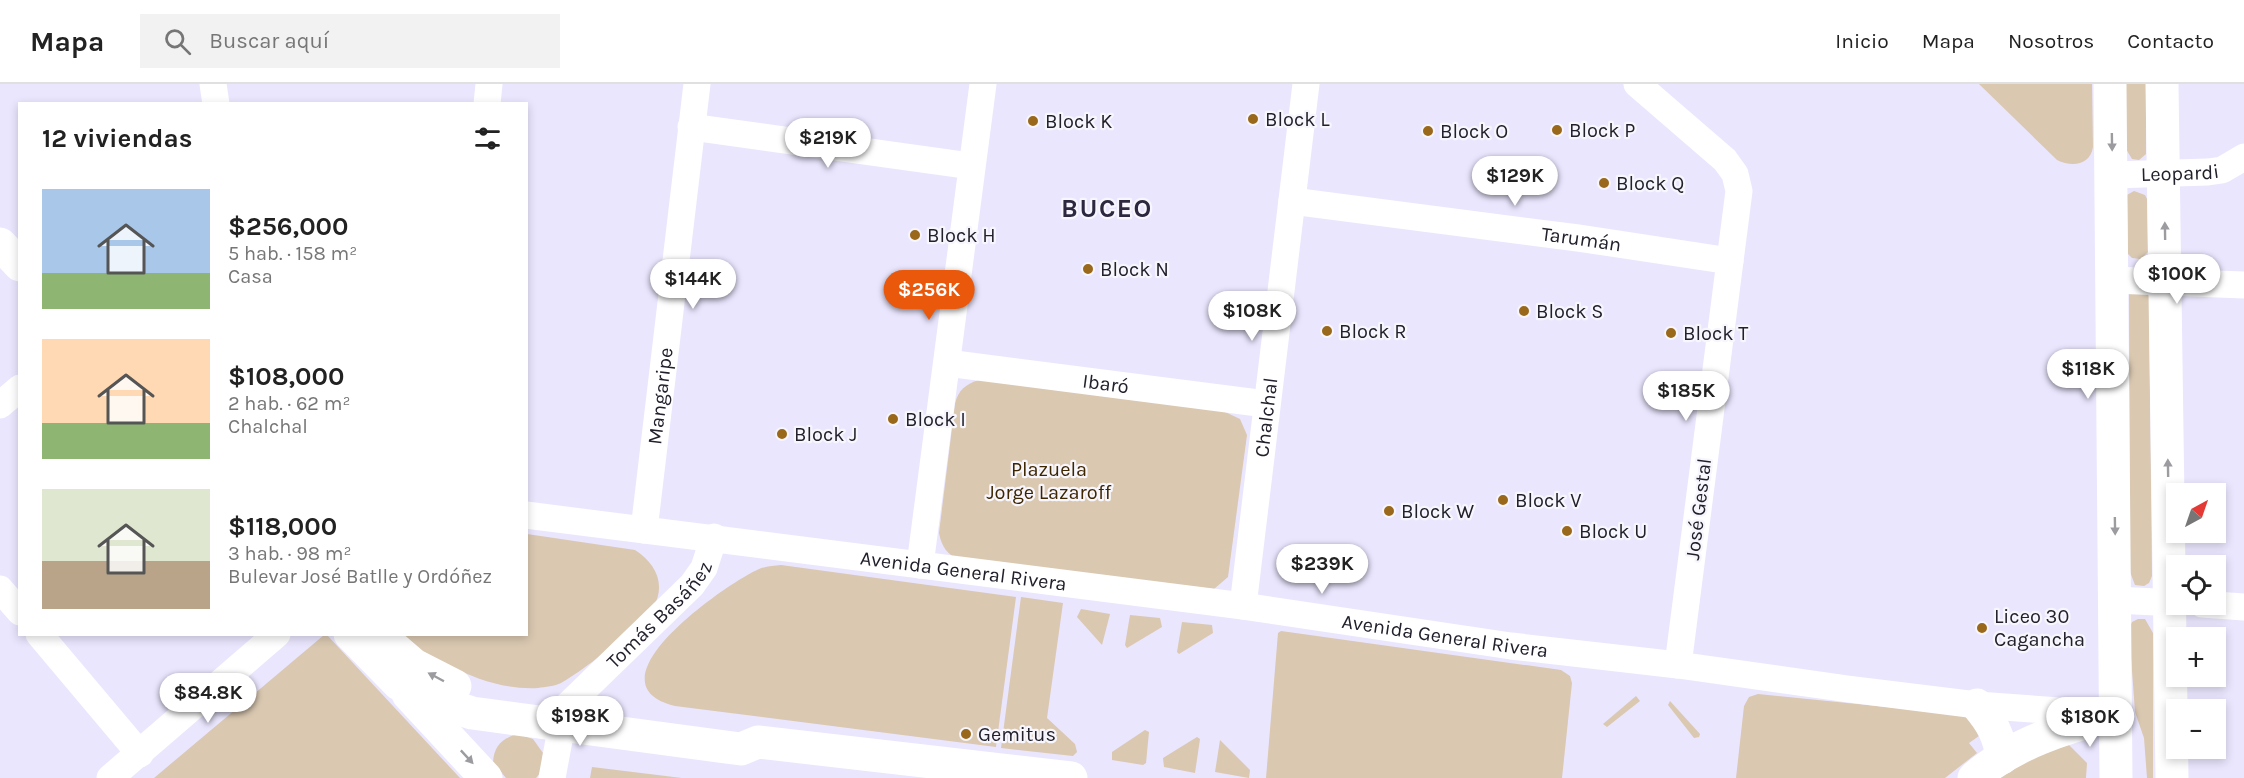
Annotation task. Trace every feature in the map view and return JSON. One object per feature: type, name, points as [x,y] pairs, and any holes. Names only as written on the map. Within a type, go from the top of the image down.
[{"type":"main road","points":[[2110,84],[2116,778]]},
{"type":"main road","points":[[2162,84],[2166,282],[2180,555]]},
{"type":"main road","points":[[0,244],[18,263]]},
{"type":"main road","points":[[2172,778],[2182,615]]},
{"type":"main road","points":[[352,636],[486,778]]},
{"type":"main road","points":[[380,636],[414,665],[451,684],[476,694],[563,717]]},
{"type":"main road","points":[[399,684],[438,702],[472,713],[741,728],[758,742],[1071,778]]},
{"type":"main road","points":[[1977,705],[1992,723],[1999,737],[2002,758]]},
{"type":"main road","points":[[1974,778],[2002,758],[2067,727],[2114,715]]},
{"type":"street","points":[[213,84],[216,102]]},
{"type":"street","points":[[486,102],[489,84]]},
{"type":"street","name":"Mangaripe","points":[[644,530],[697,84]]},
{"type":"street","points":[[920,565],[970,166],[983,84]]},
{"type":"street","name":"Chalchal","points":[[1243,606],[1306,84]]},
{"type":"street","name":"José Gestal","points":[[1637,84],[1725,160],[1736,174],[1740,191],[1678,665]]},
{"type":"street","points":[[691,127],[970,166]]},
{"type":"street","name":"Leopardi","points":[[2112,175],[2222,170],[2244,157]]},
{"type":"street","name":"Tarumán","points":[[1292,201],[1578,238],[1730,261]]},
{"type":"street","points":[[2112,280],[2244,285]]},
{"type":"street","name":"Ibaró","points":[[947,363],[1266,404]]},
{"type":"street","points":[[0,405],[18,390]]},
{"type":"street","name":"Avenida General Rivera","points":[[528,515],[714,537],[1243,606],[1511,646],[1678,665],[1977,705],[2114,715]]},
{"type":"street","name":"Tomás Basáñez","points":[[563,717],[692,585],[704,568],[714,537]]},
{"type":"street","points":[[0,589],[18,610]]},
{"type":"street","points":[[2115,600],[2166,602]]},
{"type":"street","points":[[2226,606],[2244,607]]},
{"type":"street","points":[[41,636],[140,754]]},
{"type":"street","points":[[110,778],[275,636]]},
{"type":"street","points":[[552,778],[563,717]]},
{"type":"green space","points":[[1979,84],[2092,84],[2093,147],[2088,158],[2074,164],[2057,160]]},
{"type":"green space","points":[[2124,84],[2146,84],[2146,154],[2139,160],[2132,159],[2126,149]]},
{"type":"green space","points":[[2134,191],[2145,195],[2147,199],[2148,252],[2141,259],[2132,258],[2128,254],[2127,195]]},
{"type":"green space","points":[[2129,293],[2147,293],[2149,296],[2152,576],[2149,583],[2144,586],[2135,585],[2130,572]]},
{"type":"green space","name":"Plazuela Jorge Lazaroff","points":[[979,380],[1223,411],[1240,419],[1247,435],[1228,577],[1214,589],[959,561],[951,555],[943,546],[939,533],[955,404],[963,388]]},
{"type":"green space","points":[[528,534],[635,550],[648,561],[657,575],[659,591],[653,608],[647,616],[625,637],[559,684],[538,688],[518,688],[481,679],[445,664],[396,636],[528,636]]},
{"type":"green space","points":[[781,565],[1016,597],[996,747],[675,706],[651,694],[645,677],[653,656],[670,634],[694,612],[742,578],[762,568]]},
{"type":"green space","points":[[1021,597],[1063,603],[1047,718],[1075,744],[1077,752],[1073,756],[1001,748]]},
{"type":"green space","points":[[1081,609],[1110,614],[1102,645],[1077,617]]},
{"type":"green space","points":[[1130,615],[1160,618],[1162,627],[1127,648],[1125,645]]},
{"type":"green space","points":[[2145,619],[2153,633],[2153,778],[2147,778],[2144,738],[2135,712],[2129,629],[2132,622]]},
{"type":"green space","points":[[1182,622],[1212,625],[1213,633],[1179,654],[1177,652]]},
{"type":"green space","points":[[1281,631],[1561,670],[1570,676],[1572,683],[1562,778],[1266,778],[1278,633]]},
{"type":"green space","points":[[323,636],[328,636],[460,778],[154,778]]},
{"type":"green space","points":[[1758,694],[1956,714],[1972,717],[1986,731],[1969,743],[1977,753],[1945,778],[1736,778],[1744,706],[1749,697]]},
{"type":"green space","points":[[1636,696],[1640,701],[1607,727],[1603,724]]},
{"type":"green space","points":[[1670,701],[1700,734],[1699,737],[1694,738],[1668,705]]},
{"type":"green space","points":[[1145,730],[1149,732],[1146,763],[1143,765],[1112,760],[1112,752]]},
{"type":"green space","points":[[518,734],[533,739],[543,753],[541,772],[536,778],[506,778],[493,762],[497,747],[507,738]]},
{"type":"green space","points":[[1197,737],[1200,739],[1195,773],[1164,767],[1163,758]]},
{"type":"green space","points":[[1220,740],[1250,770],[1249,778],[1215,772]]},
{"type":"green space","points":[[2068,744],[2087,763],[2086,778],[1994,778],[2015,763]]},
{"type":"green space","points":[[592,767],[682,778],[590,778]]},
{"type":"place","name":"Block L","points":[[1253,119]]},
{"type":"place","name":"Block K","points":[[1033,121]]},
{"type":"place","name":"Block P","points":[[1557,130]]},
{"type":"place","name":"Block O","points":[[1428,131]]},
{"type":"place","name":"Block Q","points":[[1604,183]]},
{"type":"place","name":"Block H","points":[[915,235]]},
{"type":"place","name":"Block N","points":[[1088,269]]},
{"type":"place","name":"Block S","points":[[1524,311]]},
{"type":"place","name":"Block R","points":[[1327,331]]},
{"type":"place","name":"Block T","points":[[1671,333]]},
{"type":"place","name":"Block I","points":[[893,419]]},
{"type":"place","name":"Block J","points":[[782,434]]},
{"type":"place","name":"Block V","points":[[1503,500]]},
{"type":"place","name":"Block W","points":[[1389,511]]},
{"type":"place","name":"Block U","points":[[1567,531]]},
{"type":"place","name":"Liceo 30 Cagancha","points":[[1982,628]]},
{"type":"place","name":"Gemitus","points":[[966,734]]},
{"type":"district","name":"BUCEO","points":[[1107,208]]}]
